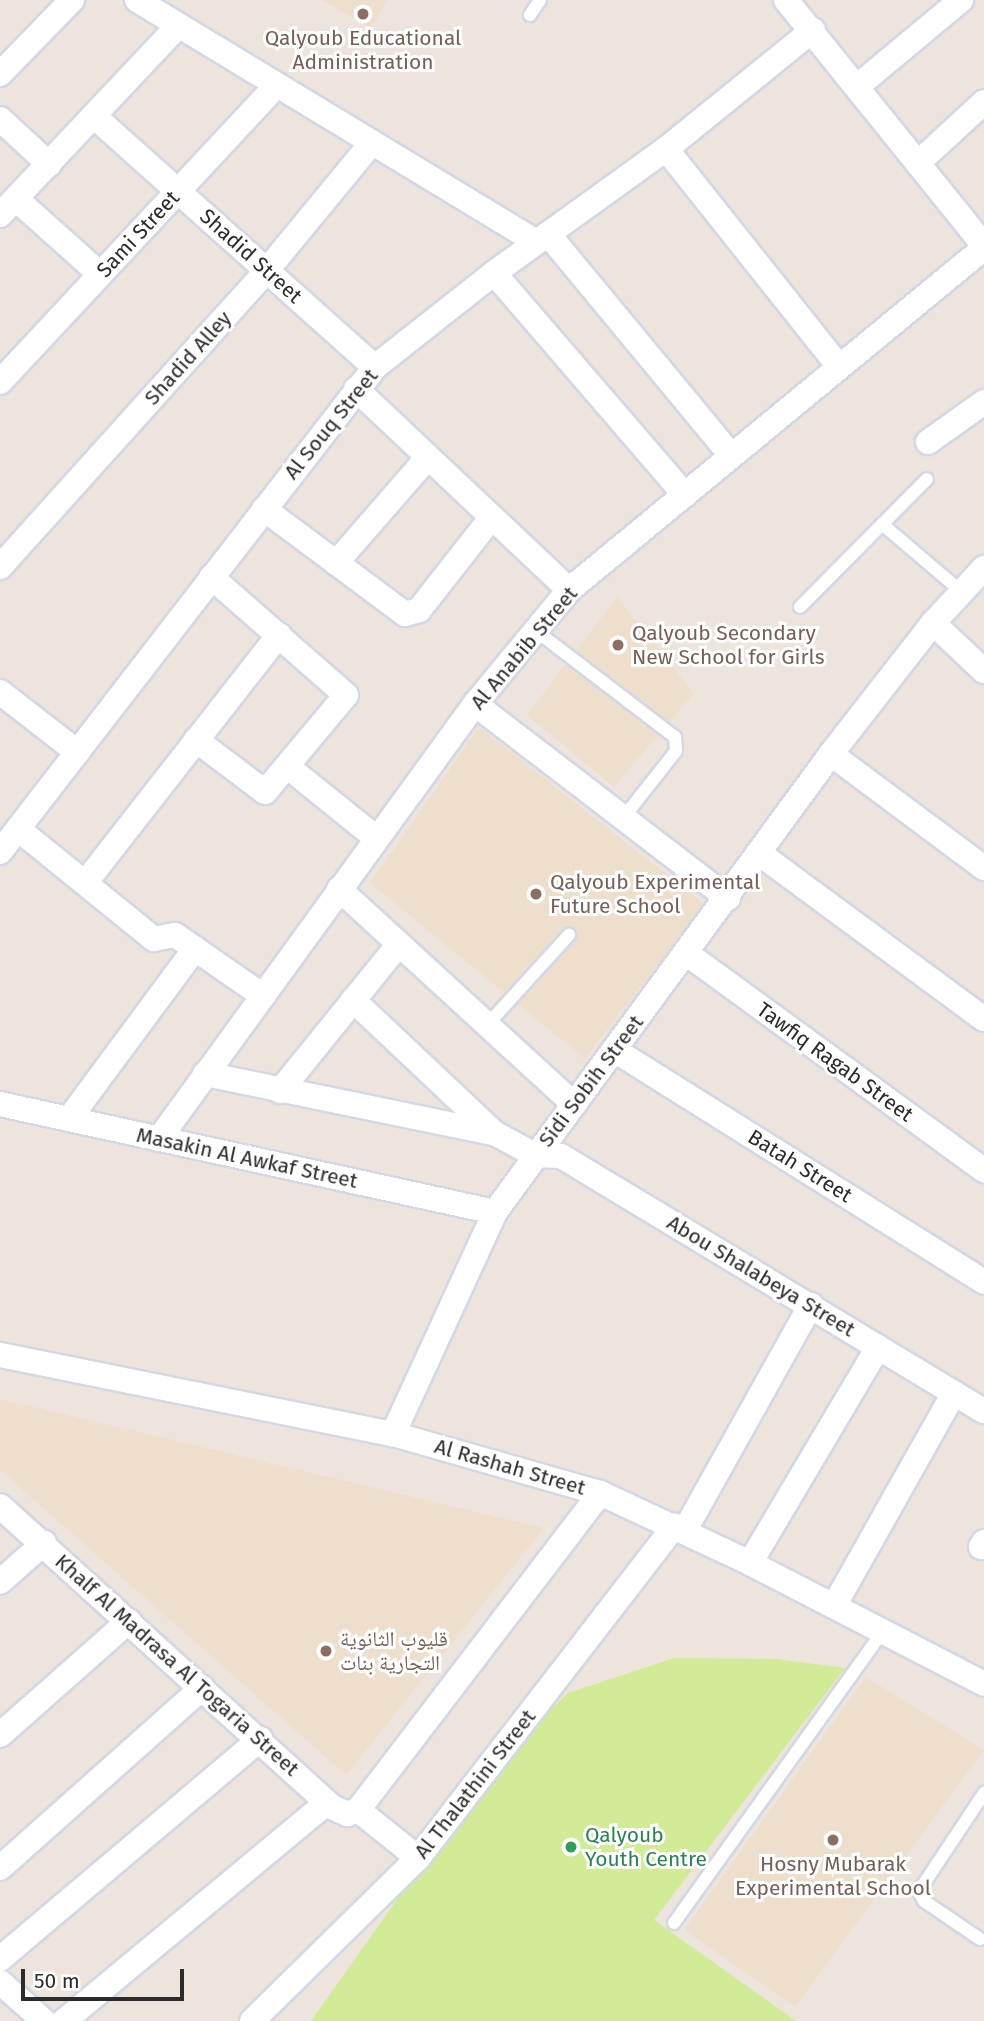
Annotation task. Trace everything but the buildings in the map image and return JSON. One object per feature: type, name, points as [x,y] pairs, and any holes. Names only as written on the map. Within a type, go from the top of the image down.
[{"type":"street","points":[[137,0],[371,144],[542,238],[731,455]]},
{"type":"street","points":[[786,0],[859,85],[919,162],[976,217],[984,246]]},
{"type":"street","points":[[859,85],[961,0]]},
{"type":"street","points":[[0,74],[60,4]]},
{"type":"street","points":[[100,274],[8,207],[178,26]]},
{"type":"street","name":"Al Souq Street","points":[[0,852],[375,367],[494,273],[666,149],[813,30]]},
{"type":"street","name":"Sami Street","points":[[3,372],[100,274],[276,86]]},
{"type":"street","points":[[919,162],[984,102]]},
{"type":"street","name":"Shadid Street","points":[[95,117],[375,367]]},
{"type":"street","points":[[0,120],[49,164]]},
{"type":"street","name":"Shadid Alley","points":[[0,567],[267,270],[371,144]]},
{"type":"street","points":[[666,149],[838,365]]},
{"type":"street","name":"Al Anabib Street","points":[[159,1139],[475,704],[569,590],[984,246]]},
{"type":"street","points":[[494,273],[685,495]]},
{"type":"street","points":[[356,389],[569,590]]},
{"type":"street","points":[[928,442],[984,402]]},
{"type":"street","points":[[336,563],[428,457]]},
{"type":"street","points":[[264,509],[401,612],[410,614],[419,610],[492,517]]},
{"type":"street","points":[[196,740],[260,792],[268,791],[346,693],[211,577]]},
{"type":"street","name":"Sidi Sobih Street","points":[[393,1434],[495,1212],[535,1155],[616,1051],[831,754],[933,623],[976,581]]},
{"type":"street","points":[[933,623],[984,671]]},
{"type":"street","points":[[85,883],[279,635]]},
{"type":"street","points":[[0,692],[77,752]]},
{"type":"street","points":[[475,704],[727,898]]},
{"type":"street","points":[[831,754],[984,868]]},
{"type":"street","points":[[288,767],[376,838]]},
{"type":"street","points":[[18,829],[154,939],[175,935],[262,996]]},
{"type":"street","points":[[760,854],[984,1019]]},
{"type":"street","points":[[339,889],[574,1104]]},
{"type":"street","points":[[280,1091],[399,944]]},
{"type":"street","points":[[69,1119],[195,949]]},
{"type":"street","name":"Tawfiq Ragab Street","points":[[686,953],[984,1170]]},
{"type":"street","points":[[353,1000],[494,1133]]},
{"type":"street","name":"Batah Street","points":[[616,1051],[984,1282]]},
{"type":"street","points":[[205,1074],[494,1133]]},
{"type":"street","name":"Masakin Al Awkaf Street","points":[[0,1104],[495,1212]]},
{"type":"street","name":"Abou Shalabeya Street","points":[[494,1133],[535,1155],[561,1156],[984,1411]]},
{"type":"street","name":"Al Thalathini Street","points":[[252,2021],[418,1858],[680,1528],[811,1306]]},
{"type":"street","points":[[750,1563],[878,1347]]},
{"type":"street","name":"Al Rashah Street","points":[[0,1356],[393,1434],[600,1493],[680,1528],[984,1684]]},
{"type":"street","points":[[834,1606],[954,1393]]},
{"type":"street","points":[[64,2021],[327,1803],[341,1813],[358,1810],[600,1493]]},
{"type":"street","name":"Khalf Al Madrasa Al Togaria Street","points":[[0,1506],[260,1739],[327,1803]]},
{"type":"street","points":[[0,1582],[44,1543]]},
{"type":"street","points":[[0,1735],[129,1621]]},
{"type":"street","points":[[0,1868],[202,1688]]},
{"type":"street","points":[[0,1959],[260,1739]]},
{"type":"street","points":[[358,1810],[418,1858]]},
{"type":"street","points":[[0,1982],[44,2021]]},
{"type":"lane","points":[[530,15],[540,0]]},
{"type":"lane","points":[[800,607],[927,479]]},
{"type":"lane","points":[[882,524],[976,581]]},
{"type":"lane","points":[[535,630],[675,737],[676,751],[623,818]]},
{"type":"lane","points":[[487,1025],[569,935]]},
{"type":"lane","points":[[674,1923],[883,1631]]},
{"type":"lane","points":[[980,1940],[923,1902],[919,1891],[984,1793]]},
{"type":"shaded area","name":"Qalyoub Educational Administration","points":[[321,0],[388,0],[371,28]]},
{"type":"shaded area","name":"Qalyoub Secondary New School for Girls","points":[[617,597],[694,693],[614,787],[527,715]]},
{"type":"shaded area","name":"Qalyoub Experimental Future School","points":[[479,727],[704,904],[585,1059],[370,883]]},
{"type":"shaded area","name":"قليوب الثانوية التجارية بنات","points":[[0,1399],[544,1528],[346,1775],[0,1470]]},
{"type":"shaded area","name":"Hosny Mubarak Experimental School","points":[[866,1677],[984,1750],[795,2007],[684,1930]]},
{"type":"green space","name":"Qalyoub Youth Centre","points":[[674,1658],[776,1659],[845,1668],[654,1920],[796,2021],[311,2021],[486,1774],[568,1693]]},
{"type":"place","name":"Qalyoub Educational Administration","points":[[363,14]]},
{"type":"place","name":"Qalyoub Secondary New School for Girls","points":[[618,645]]},
{"type":"place","name":"Qalyoub Experimental Future School","points":[[536,894]]},
{"type":"place","name":"قليوب الثانوية التجارية بنات","points":[[326,1651]]},
{"type":"place","name":"Hosny Mubarak Experimental School","points":[[833,1840]]},
{"type":"place","name":"Qalyoub Youth Centre","points":[[571,1847]]}]
